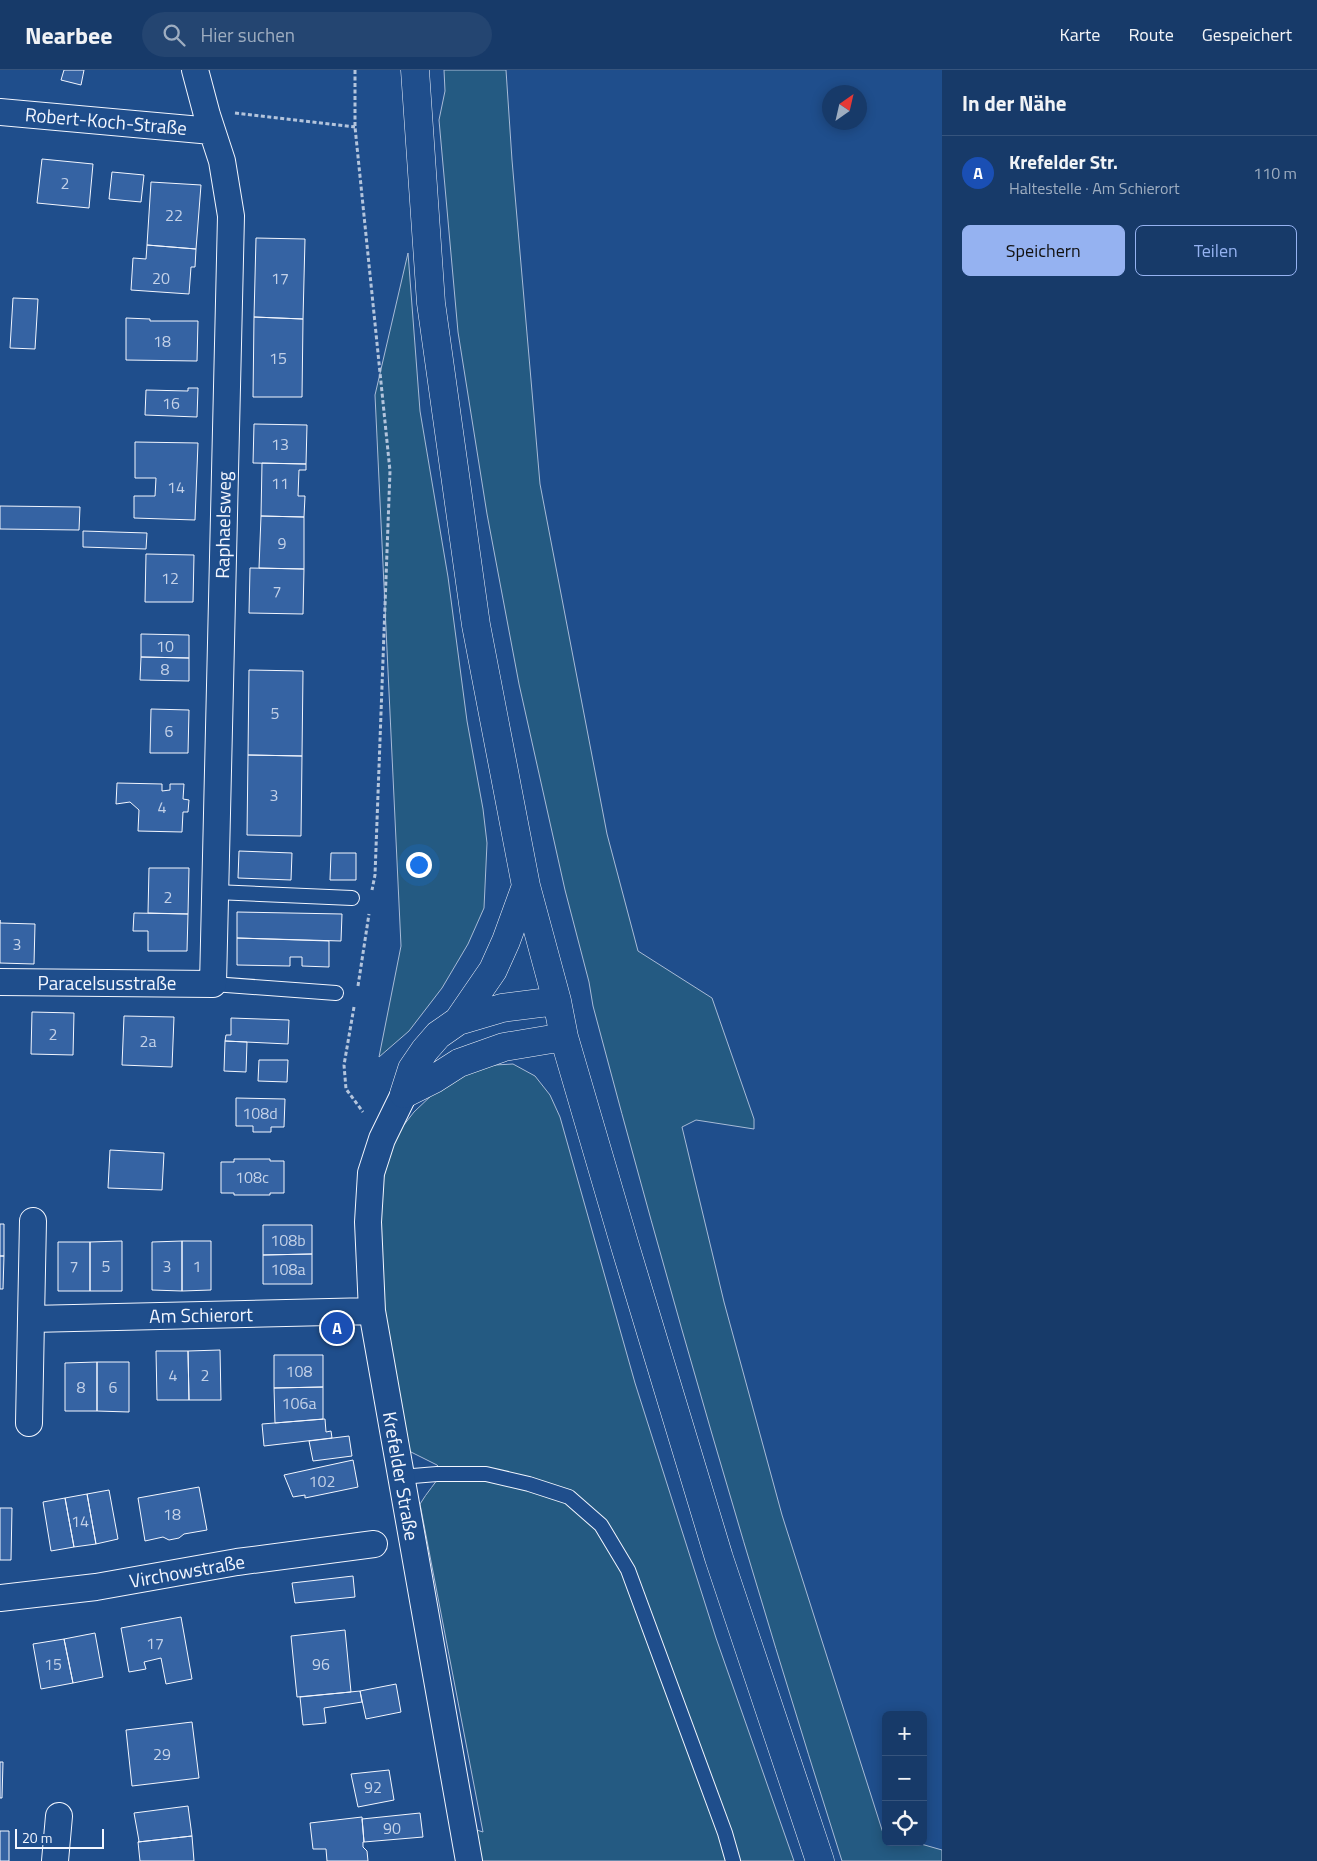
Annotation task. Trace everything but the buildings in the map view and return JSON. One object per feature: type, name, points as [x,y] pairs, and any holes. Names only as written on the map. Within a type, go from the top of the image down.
[{"type":"main road","points":[[415,70],[432,303],[476,626],[526,886],[557,1000],[564,1037],[719,1558],[820,1861]]},
{"type":"main road","points":[[458,1021],[493,970],[506,942],[526,886]]},
{"type":"main road","points":[[404,1094],[412,1069],[425,1050],[438,1035],[458,1021],[502,1008],[557,1000]]},
{"type":"main road","points":[[404,1094],[434,1079],[459,1063],[504,1047],[564,1037]]},
{"type":"street","name":"Raphaelsweg","points":[[195,70],[222,162],[230,216],[214,984]]},
{"type":"street","name":"Robert-Koch-Straße","points":[[0,112],[210,123]]},
{"type":"street","name":"Paracelsusstraße","points":[[0,982],[214,984]]},
{"type":"street","name":"Krefelder Straße","points":[[404,1094],[382,1139],[371,1172],[368,1222],[372,1311],[469,1861]]},
{"type":"street","points":[[29,1423],[33,1221]]},
{"type":"street","name":"Am Schierort","points":[[31,1320],[372,1311]]},
{"type":"street","name":"Virchowstraße","points":[[0,1598],[96,1587],[237,1562],[374,1544]]},
{"type":"street","points":[[55,1861],[59,1816]]},
{"type":"lane","points":[[215,892],[352,898]]},
{"type":"lane","points":[[214,984],[336,993]]},
{"type":"lane","points":[[401,1477],[438,1474],[486,1474],[529,1484],[569,1497],[601,1525],[628,1570],[725,1833],[733,1861]]},
{"type":"path","points":[[355,70],[355,127],[390,471],[375,875],[372,894]]},
{"type":"path","points":[[210,123],[227,112],[355,127]]},
{"type":"path","points":[[357,992],[369,914]]},
{"type":"path","points":[[355,1001],[344,1065],[346,1089],[382,1139]]},
{"type":"shaded area","points":[[444,70],[506,70],[540,484],[607,834],[638,951],[712,998],[754,1119],[754,1129],[696,1120],[682,1127],[724,1302],[782,1515],[882,1830],[882,1846],[927,1846],[942,1850],[942,1861],[842,1861],[712,1435],[651,1221],[593,1006],[589,982],[565,890],[519,684],[487,514],[458,332],[439,120],[445,91]]},
{"type":"shaded area","points":[[408,253],[420,411],[448,577],[467,721],[483,809],[487,843],[484,908],[468,944],[442,988],[409,1031],[379,1057],[401,946],[375,395]]},
{"type":"shaded area","points":[[513,1064],[535,1076],[550,1095],[560,1117],[635,1383],[716,1638],[794,1861],[475,1861],[467,1827],[483,1832],[420,1504],[443,1471],[437,1465],[409,1451],[386,1324],[380,1269],[382,1183],[392,1147],[403,1126],[414,1112],[435,1092],[472,1070],[495,1065]]},
{"type":"place","name":"Krefelder Str.","points":[[337,1328]]}]
